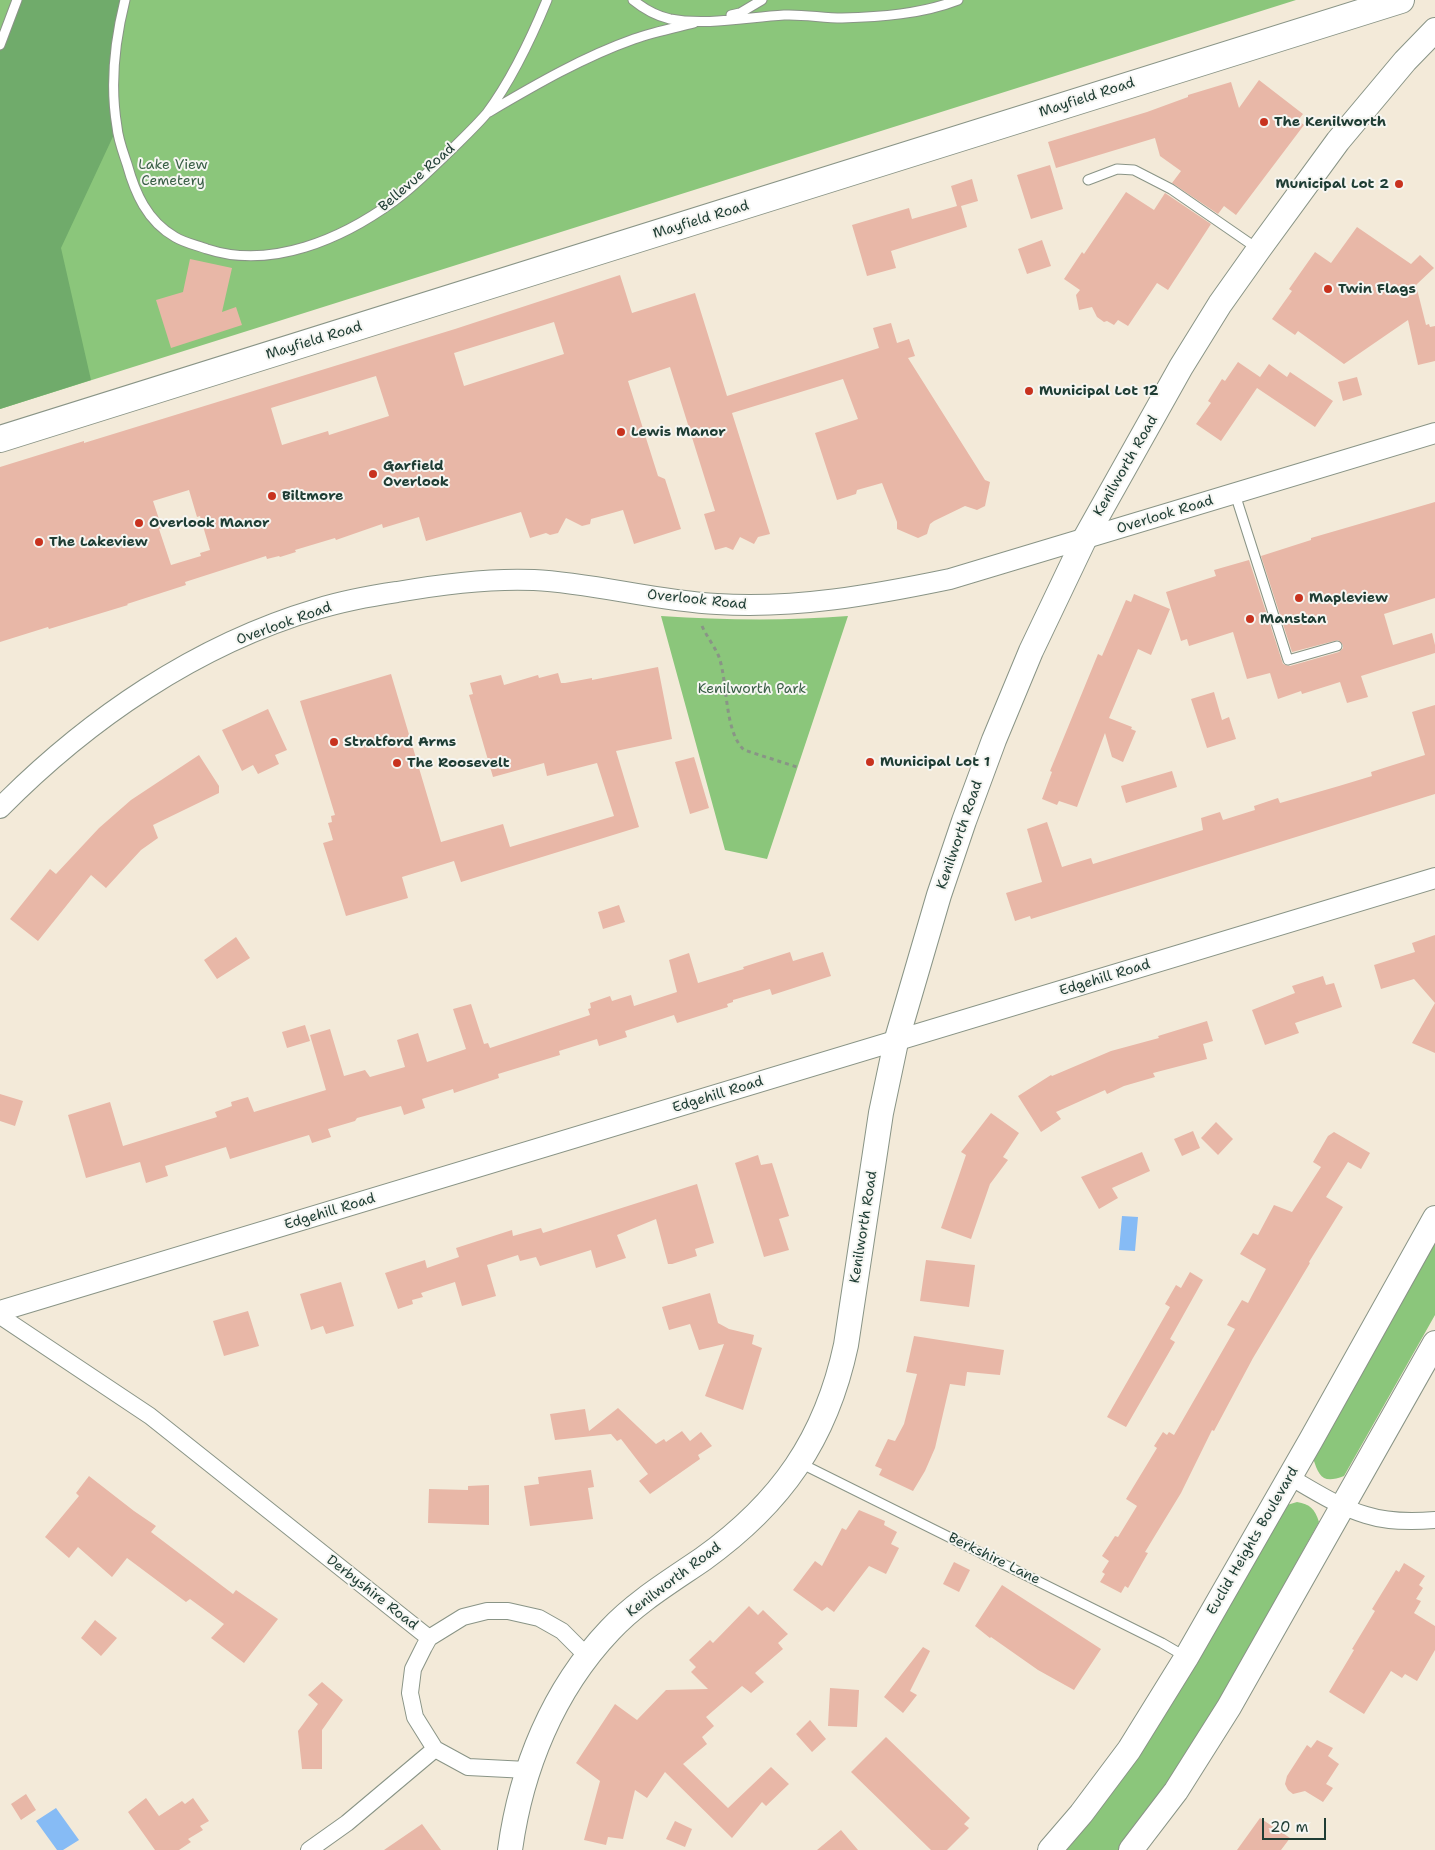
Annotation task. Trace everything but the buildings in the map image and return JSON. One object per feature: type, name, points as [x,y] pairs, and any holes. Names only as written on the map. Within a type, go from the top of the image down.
[{"type":"main road","name":"Mayfield Road","points":[[0,439],[1401,0]]},
{"type":"main road","name":"Kenilworth Road","points":[[587,1656],[611,1629],[636,1607],[742,1528],[776,1495],[800,1463],[831,1401],[841,1369],[881,1113],[896,1042],[939,895],[964,821],[994,740],[1032,650],[1084,540],[1181,367],[1225,297],[1258,249],[1344,134],[1405,61],[1435,30]]},
{"type":"main road","name":"Euclid Heights Boulevard","points":[[1050,1850],[1081,1814],[1129,1750],[1186,1658],[1435,1218]]},
{"type":"main road","points":[[1131,1850],[1176,1791],[1229,1707],[1435,1343]]},
{"type":"main road","points":[[510,1850],[515,1814],[527,1770],[554,1709],[587,1656]]},
{"type":"street","name":"Overlook Road","points":[[0,808],[27,781],[77,739],[160,679],[245,636],[317,609],[368,597],[439,585],[492,581],[551,581],[685,601],[735,605],[773,605],[885,592],[950,579],[1435,433]]},
{"type":"street","name":"Edgehill Road","points":[[0,1311],[1435,878]]},
{"type":"street","name":"Derbyshire Road","points":[[0,1316],[150,1416],[429,1638],[463,1617],[487,1611],[508,1611],[540,1618],[562,1632],[587,1656]]},
{"type":"street","points":[[1290,1477],[1344,1506],[1366,1515],[1391,1520],[1435,1520]]},
{"type":"street","points":[[429,1638],[413,1669],[410,1693],[415,1717],[435,1749],[468,1767],[527,1770]]},
{"type":"street","points":[[309,1850],[347,1823],[435,1749]]},
{"type":"lane","points":[[0,45],[17,0]]},
{"type":"lane","name":"Bellevue Road","points":[[125,0],[120,22],[114,86],[116,128],[131,178],[140,200],[150,217],[181,240],[211,250],[239,256],[265,255],[289,251],[318,242],[357,225],[395,200],[432,169],[486,113],[517,65],[547,0]]},
{"type":"lane","points":[[633,0],[659,16],[672,19],[703,21],[788,15],[841,18],[886,15],[940,7],[958,0]]},
{"type":"lane","points":[[486,113],[570,67],[632,40],[740,13],[762,0]]},
{"type":"lane","points":[[1088,180],[1117,169],[1134,170],[1171,189],[1258,249]]},
{"type":"lane","points":[[1235,494],[1288,660],[1337,646]]},
{"type":"lane","name":"Berkshire Lane","points":[[800,1463],[1162,1643],[1186,1658]]},
{"type":"path","points":[[702,626],[719,656],[726,701],[737,743],[744,750],[800,768]]},
{"type":"green space","name":"Lake View Cemetery","points":[[0,0],[1296,0],[0,409]]},
{"type":"green space","points":[[17,0],[125,0],[120,22],[117,128],[61,248],[91,380],[0,409],[0,45]]},
{"type":"green space","name":"Kenilworth Park","points":[[661,616],[801,619],[848,616],[767,859],[725,850]]},
{"type":"green space","points":[[1435,1239],[1435,1315],[1344,1476],[1327,1479],[1317,1470],[1313,1458]]},
{"type":"green space","points":[[1297,1502],[1311,1508],[1319,1522],[1216,1707],[1163,1789],[1118,1850],[1064,1850],[1287,1505]]},
{"type":"water","points":[[1122,1216],[1138,1217],[1135,1251],[1119,1250]]},
{"type":"water","points":[[56,1808],[79,1840],[63,1850],[57,1850],[36,1821]]},
{"type":"place","name":"The Kenilworth","points":[[1264,122]]},
{"type":"place","name":"Municipal Lot 2","points":[[1399,184]]},
{"type":"place","name":"Twin Flags","points":[[1328,289]]},
{"type":"place","name":"Municipal Lot 12","points":[[1029,391]]},
{"type":"place","name":"Lewis Manor","points":[[621,432]]},
{"type":"place","name":"Garfield Overlook","points":[[373,474]]},
{"type":"place","name":"Biltmore","points":[[272,496]]},
{"type":"place","name":"Overlook Manor","points":[[139,523]]},
{"type":"place","name":"The Lakeview","points":[[39,542]]},
{"type":"place","name":"Mapleview","points":[[1299,598]]},
{"type":"place","name":"Manstan","points":[[1250,619]]},
{"type":"place","name":"Stratford Arms","points":[[334,742]]},
{"type":"place","name":"Municipal Lot 1","points":[[870,762]]},
{"type":"place","name":"The Roosevelt","points":[[397,763]]}]
